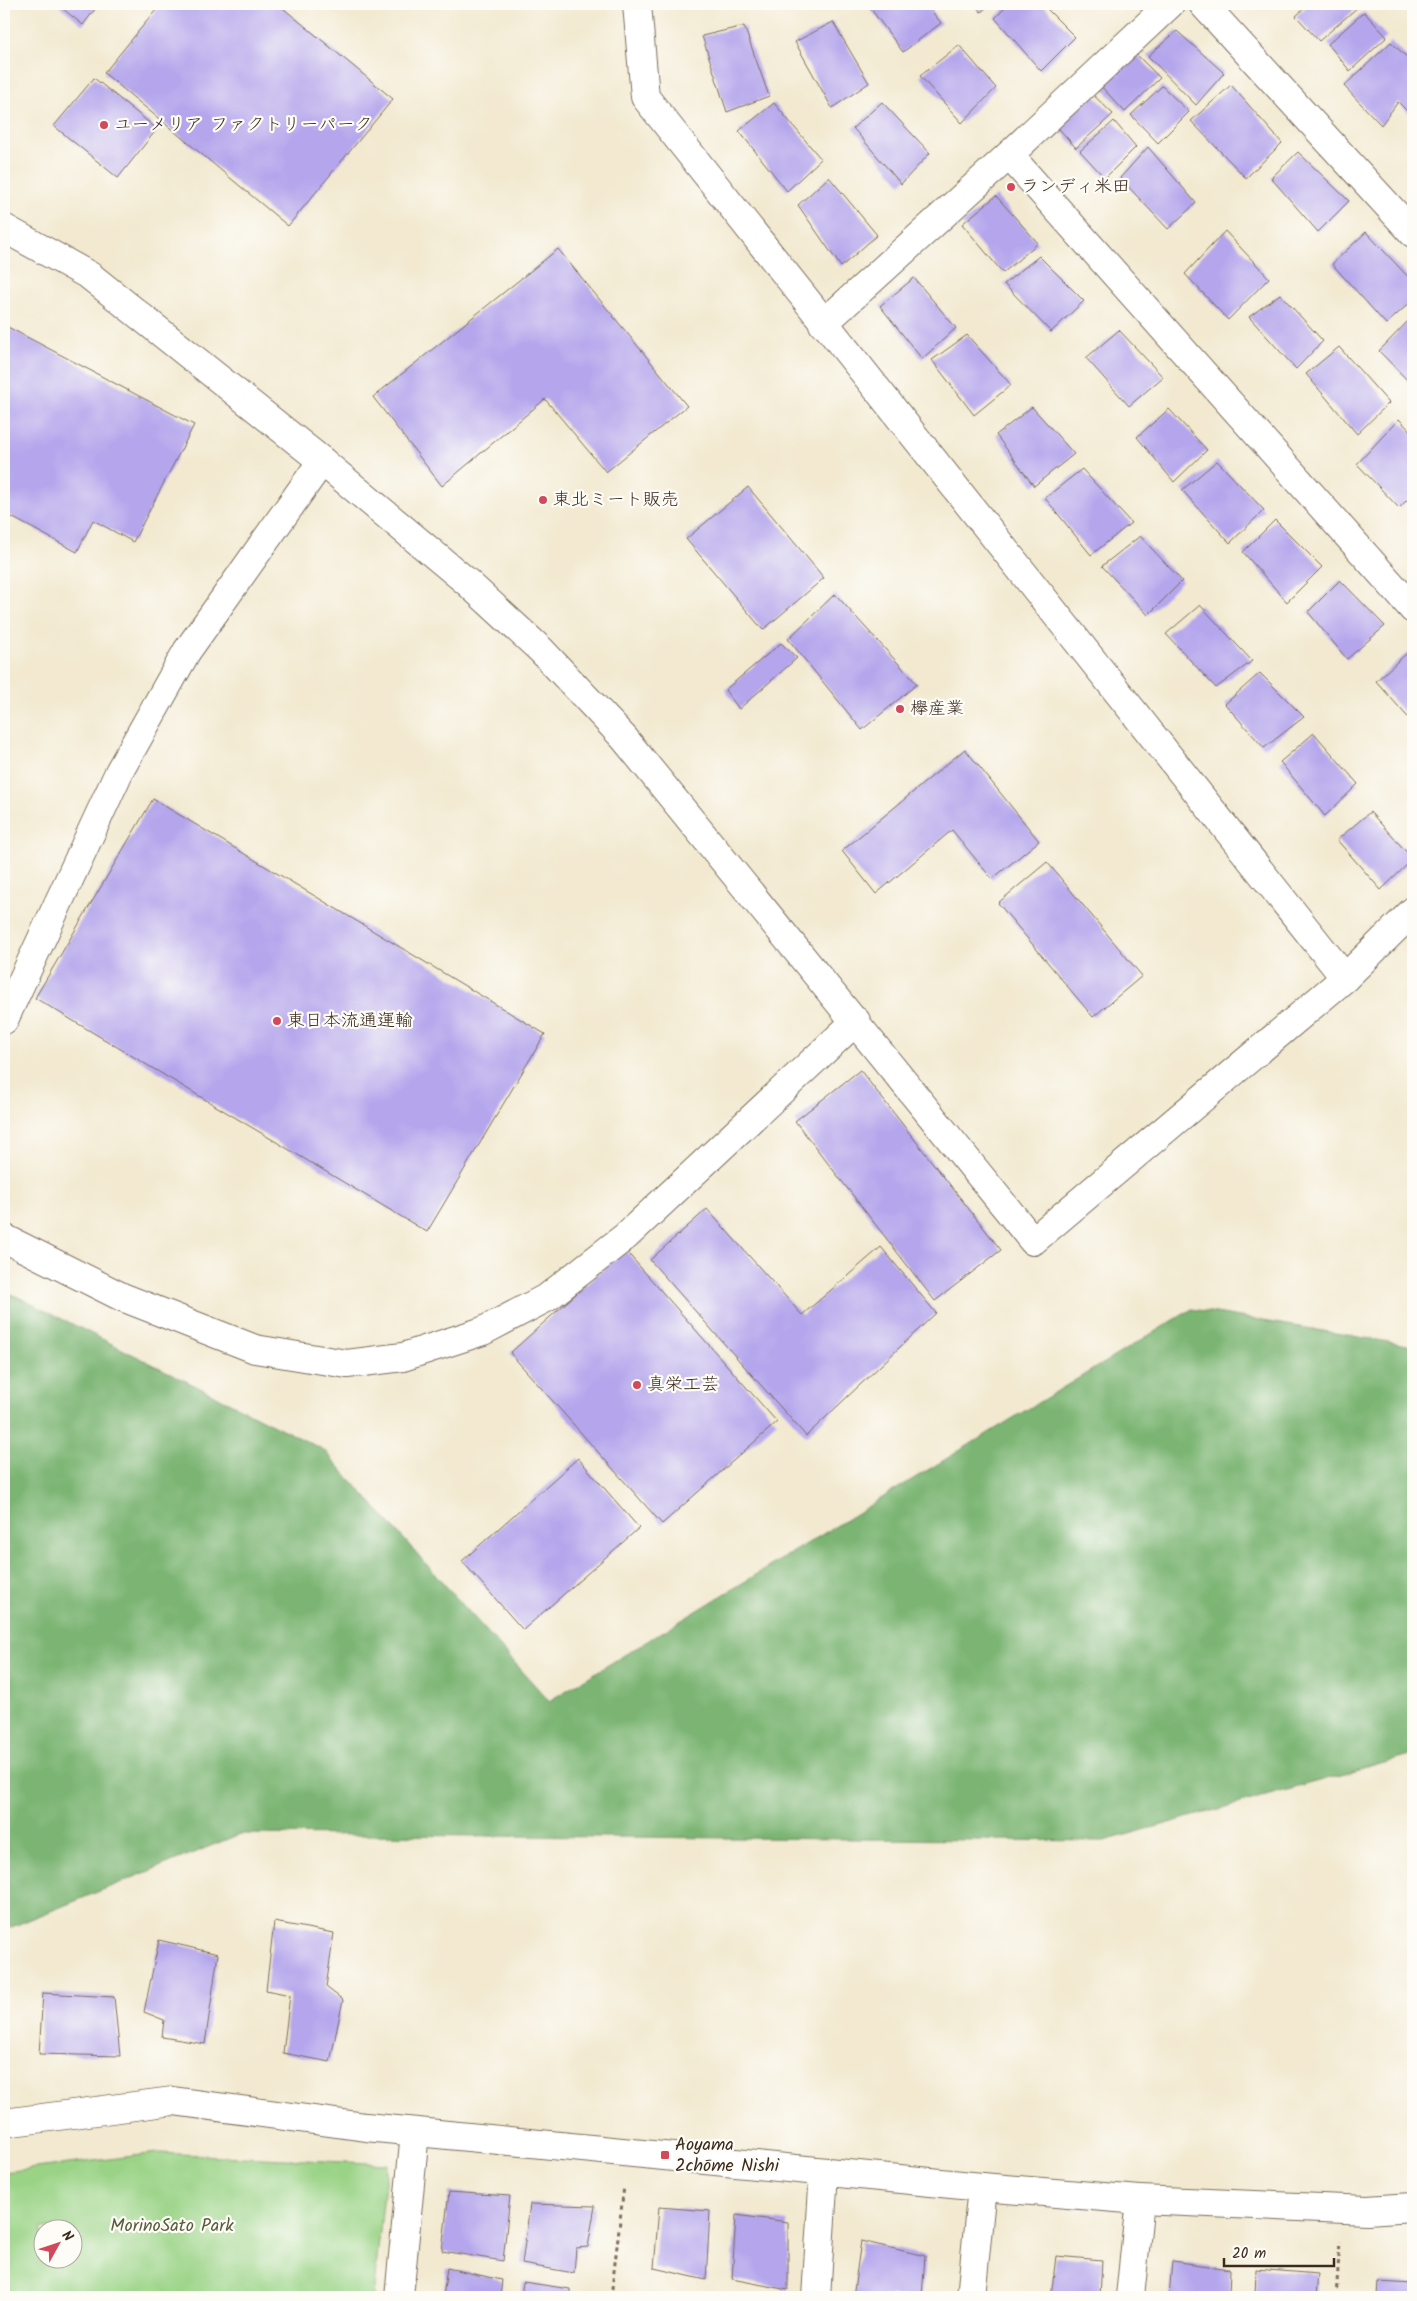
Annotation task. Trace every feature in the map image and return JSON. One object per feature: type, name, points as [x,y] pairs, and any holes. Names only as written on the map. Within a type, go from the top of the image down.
[{"type":"street","points":[[637,4],[645,97],[823,324],[1345,978]]},
{"type":"street","points":[[823,324],[1010,155],[1170,4]]},
{"type":"street","points":[[1203,4],[1413,233]]},
{"type":"street","points":[[1010,155],[1413,609]]},
{"type":"street","points":[[4,228],[90,276],[468,582],[547,657],[624,738],[1033,1241],[1345,978],[1413,911]]},
{"type":"street","points":[[4,1020],[120,770],[187,651],[322,462]]},
{"type":"street","points":[[4,1238],[122,1297],[255,1349],[347,1364],[403,1357],[483,1331],[548,1297],[626,1236],[856,1021]]},
{"type":"street","points":[[4,2123],[173,2101],[366,2127],[982,2187],[1140,2200],[1367,2210],[1413,2207]]},
{"type":"street","points":[[399,2297],[415,2132]]},
{"type":"street","points":[[816,2297],[824,2172]]},
{"type":"street","points":[[971,2297],[982,2187]]},
{"type":"street","points":[[1130,2297],[1140,2200]]},
{"type":"path","points":[[611,2297],[628,2153]]},
{"type":"path","points":[[1336,2297],[1342,2208]]},
{"type":"green space","points":[[4,1290],[324,1450],[549,1701],[1192,1309],[1413,1346],[1413,1755],[1104,1841],[240,1834],[4,1930]]},
{"type":"green space","name":"MorinoSato Park","points":[[158,2153],[387,2164],[373,2297],[4,2297],[4,2172]]},
{"type":"building","points":[[57,4],[99,4],[83,25]]},
{"type":"building","points":[[161,4],[278,4],[393,99],[288,226],[104,73]]},
{"type":"building","points":[[867,4],[926,4],[941,23],[903,52]]},
{"type":"building","points":[[974,4],[991,4],[981,12]]},
{"type":"building","points":[[1009,4],[1042,4],[1075,37],[1041,71],[995,18]]},
{"type":"building","points":[[1309,4],[1356,4],[1359,6],[1319,41],[1296,16]]},
{"type":"building","points":[[1364,12],[1387,37],[1350,71],[1328,44]]},
{"type":"building","points":[[833,22],[869,83],[832,108],[795,42]]},
{"type":"building","points":[[744,26],[769,96],[727,112],[702,36]]},
{"type":"building","points":[[1177,31],[1224,73],[1196,105],[1148,56]]},
{"type":"building","points":[[1391,42],[1413,63],[1413,117],[1398,102],[1381,125],[1344,86]]},
{"type":"building","points":[[959,45],[996,88],[962,123],[920,76]]},
{"type":"building","points":[[1133,51],[1160,78],[1125,112],[1098,83]]},
{"type":"building","points":[[94,78],[157,129],[118,178],[54,126]]},
{"type":"building","points":[[1231,85],[1282,143],[1246,178],[1191,121]]},
{"type":"building","points":[[1162,86],[1189,112],[1158,143],[1131,115]]},
{"type":"building","points":[[1087,89],[1113,114],[1076,148],[1053,122]]},
{"type":"building","points":[[882,102],[930,153],[901,184],[853,128]]},
{"type":"building","points":[[774,103],[821,159],[787,191],[739,131]]},
{"type":"building","points":[[1114,121],[1136,147],[1105,178],[1080,151]]},
{"type":"building","points":[[1148,147],[1196,203],[1168,229],[1120,178]]},
{"type":"building","points":[[1298,152],[1349,201],[1318,232],[1271,178]]},
{"type":"building","points":[[829,177],[877,235],[841,267],[798,205]]},
{"type":"building","points":[[996,196],[1038,243],[1003,273],[962,224]]},
{"type":"building","points":[[1225,231],[1269,278],[1228,320],[1185,274]]},
{"type":"building","points":[[1366,232],[1413,282],[1413,300],[1386,324],[1332,264]]},
{"type":"building","points":[[558,249],[687,406],[606,472],[545,399],[442,486],[373,397]]},
{"type":"building","points":[[1039,256],[1084,301],[1051,332],[1004,284]]},
{"type":"building","points":[[914,278],[956,328],[922,359],[880,306]]},
{"type":"building","points":[[1280,294],[1323,341],[1296,369],[1249,317]]},
{"type":"building","points":[[1413,316],[1413,386],[1379,351]]},
{"type":"building","points":[[4,325],[194,425],[133,542],[93,520],[77,552],[4,513]]},
{"type":"building","points":[[1119,330],[1163,377],[1129,406],[1086,358]]},
{"type":"building","points":[[967,335],[1011,385],[974,415],[932,360]]},
{"type":"building","points":[[1339,347],[1389,403],[1357,434],[1306,374]]},
{"type":"building","points":[[1032,407],[1074,454],[1034,486],[996,435]]},
{"type":"building","points":[[1169,409],[1207,450],[1174,482],[1137,437]]},
{"type":"building","points":[[1399,419],[1413,434],[1413,494],[1399,508],[1357,464]]},
{"type":"building","points":[[1217,461],[1264,510],[1230,543],[1182,490]]},
{"type":"building","points":[[1082,469],[1131,523],[1091,555],[1045,498]]},
{"type":"building","points":[[748,487],[824,578],[763,630],[686,539]]},
{"type":"building","points":[[1275,520],[1322,567],[1287,602],[1243,552]]},
{"type":"building","points":[[1140,536],[1182,581],[1148,615],[1102,566]]},
{"type":"building","points":[[1340,580],[1385,626],[1347,659],[1308,612]]},
{"type":"building","points":[[835,594],[917,684],[862,730],[788,639]]},
{"type":"building","points":[[1200,605],[1252,661],[1216,688],[1166,634]]},
{"type":"building","points":[[781,643],[797,658],[739,709],[725,690]]},
{"type":"building","points":[[1407,653],[1413,659],[1413,723],[1376,681]]},
{"type":"building","points":[[1260,673],[1304,717],[1264,748],[1225,704]]},
{"type":"building","points":[[1314,733],[1358,784],[1325,816],[1280,762]]},
{"type":"building","points":[[965,749],[1039,841],[992,879],[952,830],[876,894],[842,851]]},
{"type":"building","points":[[153,799],[545,1034],[427,1232],[35,998]]},
{"type":"building","points":[[1370,812],[1413,859],[1381,890],[1337,840]]},
{"type":"building","points":[[1047,862],[1142,976],[1093,1017],[998,903]]},
{"type":"building","points":[[860,1070],[1001,1250],[935,1301],[795,1121]]},
{"type":"building","points":[[707,1209],[802,1315],[881,1247],[936,1313],[806,1436],[650,1260]]},
{"type":"building","points":[[625,1250],[777,1422],[662,1524],[510,1353]]},
{"type":"building","points":[[578,1458],[639,1528],[523,1630],[462,1561]]},
{"type":"building","points":[[274,1922],[334,1933],[326,1987],[343,2000],[330,2062],[283,2053],[290,1995],[266,1990]]},
{"type":"building","points":[[159,1940],[218,1954],[205,2044],[162,2037],[164,2020],[144,2012]]},
{"type":"building","points":[[43,1993],[114,1997],[120,2056],[39,2054]]},
{"type":"building","points":[[449,2192],[510,2196],[503,2261],[442,2251]]},
{"type":"building","points":[[530,2204],[595,2206],[588,2247],[576,2248],[574,2273],[522,2264]]},
{"type":"building","points":[[659,2207],[710,2211],[706,2280],[654,2268]]},
{"type":"building","points":[[736,2215],[788,2222],[788,2290],[732,2279]]},
{"type":"building","points":[[861,2241],[925,2256],[922,2297],[853,2297]]},
{"type":"building","points":[[1056,2256],[1102,2260],[1100,2297],[1051,2297]]},
{"type":"building","points":[[1172,2261],[1230,2269],[1229,2297],[1169,2297]]},
{"type":"building","points":[[447,2268],[502,2280],[500,2297],[443,2297]]},
{"type":"building","points":[[1256,2269],[1318,2274],[1316,2297],[1255,2297]]},
{"type":"building","points":[[523,2282],[570,2289],[570,2297],[521,2297]]},
{"type":"building","points":[[1378,2282],[1413,2284],[1413,2297],[1377,2297]]},
{"type":"building","points":[[652,2293],[668,2296],[668,2297],[651,2297]]},
{"type":"place","name":"ユーメリア ファクトリーパーク","points":[[104,125]]},
{"type":"place","name":"ランディ米田","points":[[1011,187]]},
{"type":"place","name":"東北ミート販売","points":[[543,500]]},
{"type":"place","name":"欅産業","points":[[900,709]]},
{"type":"place","name":"東日本流通運輸","points":[[277,1021]]},
{"type":"place","name":"真栄工芸","points":[[637,1385]]},
{"type":"place","name":"Aoyama 2chōme Nishi","points":[[665,2155]]}]
